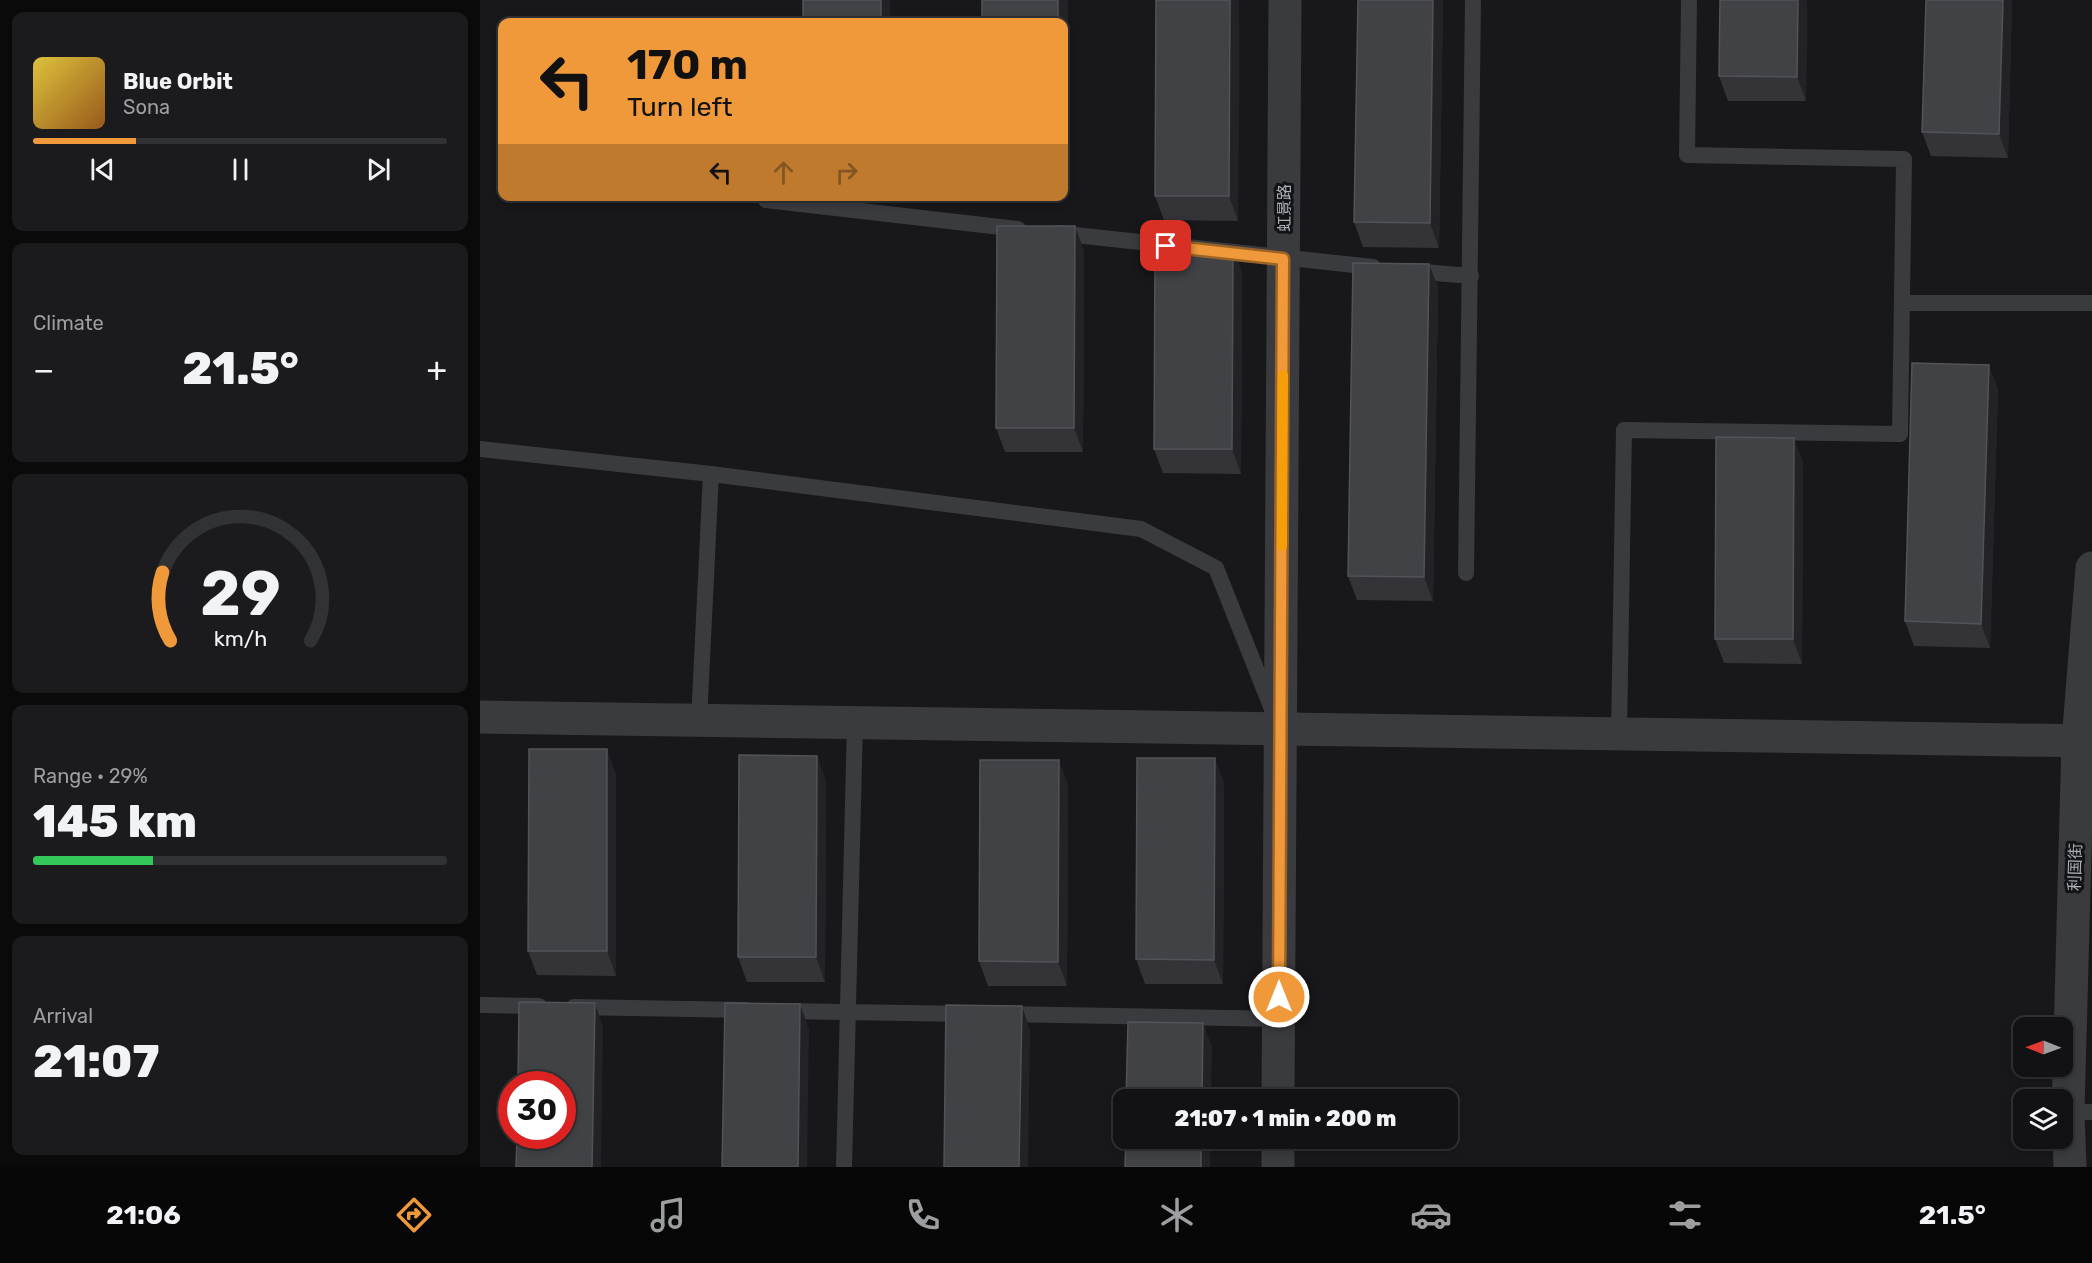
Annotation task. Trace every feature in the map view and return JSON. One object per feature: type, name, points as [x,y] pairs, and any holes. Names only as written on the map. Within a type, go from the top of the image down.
[{"type":"street","name":"虹景路","points":[[1278,1089],[1285,0]]},
{"type":"street","name":"利国街","points":[[2070,1167],[2080,1112],[2085,741],[2092,568]]},
{"type":"street","points":[[480,717],[2085,741]]},
{"type":"street","points":[[1278,1149],[1278,1167]]},
{"type":"lane","points":[[1466,573],[1473,0]]},
{"type":"lane","points":[[1619,734],[1624,430],[1900,434],[1904,159],[1687,155],[1689,0]]},
{"type":"lane","points":[[775,201],[1283,259],[1471,276]]},
{"type":"lane","points":[[1902,303],[2092,303]]},
{"type":"lane","points":[[480,449],[711,474],[1140,529],[1216,568],[1281,729]]},
{"type":"lane","points":[[699,721],[711,474]]},
{"type":"lane","points":[[844,1167],[855,723]]},
{"type":"lane","points":[[480,1005],[1279,1019]]},
{"type":"building","points":[[803,0],[881,0],[881,18],[803,18]]},
{"type":"building","points":[[982,0],[1058,0],[1058,18],[982,18]]},
{"type":"building","points":[[1156,0],[1230,0],[1229,196],[1155,196]]},
{"type":"building","points":[[1358,0],[1433,0],[1430,223],[1354,222]]},
{"type":"building","points":[[1720,0],[1798,0],[1797,77],[1719,76]]},
{"type":"building","points":[[1926,0],[2003,0],[1999,134],[1922,132]]},
{"type":"building","points":[[997,226],[1075,226],[1074,428],[996,428]]},
{"type":"building","points":[[1155,247],[1233,247],[1232,449],[1154,449]]},
{"type":"building","points":[[1353,263],[1429,264],[1424,577],[1348,576]]},
{"type":"building","points":[[1912,363],[1989,365],[1981,624],[1905,621]]},
{"type":"building","points":[[1716,437],[1794,438],[1793,639],[1715,639]]},
{"type":"building","points":[[529,749],[607,749],[607,951],[528,951]]},
{"type":"building","points":[[739,755],[817,756],[816,957],[738,957]]},
{"type":"building","points":[[1137,758],[1215,758],[1214,960],[1136,959]]},
{"type":"building","points":[[980,760],[1059,760],[1058,962],[979,961]]},
{"type":"building","points":[[519,1002],[595,1003],[592,1167],[516,1167],[517,1149],[576,1149],[576,1071],[518,1071]]},
{"type":"building","points":[[725,1003],[800,1004],[798,1167],[722,1167]]},
{"type":"building","points":[[946,1005],[1022,1006],[1019,1167],[944,1167]]},
{"type":"building","points":[[1128,1022],[1203,1023],[1202,1089],[1126,1089]]},
{"type":"building","points":[[1126,1149],[1201,1149],[1201,1167],[1125,1167]]},
{"type":"slow traffic","points":[[1282,546],[1283,375]]},
{"type":"route","points":[[1166,246],[1283,259],[1279,997]]}]
